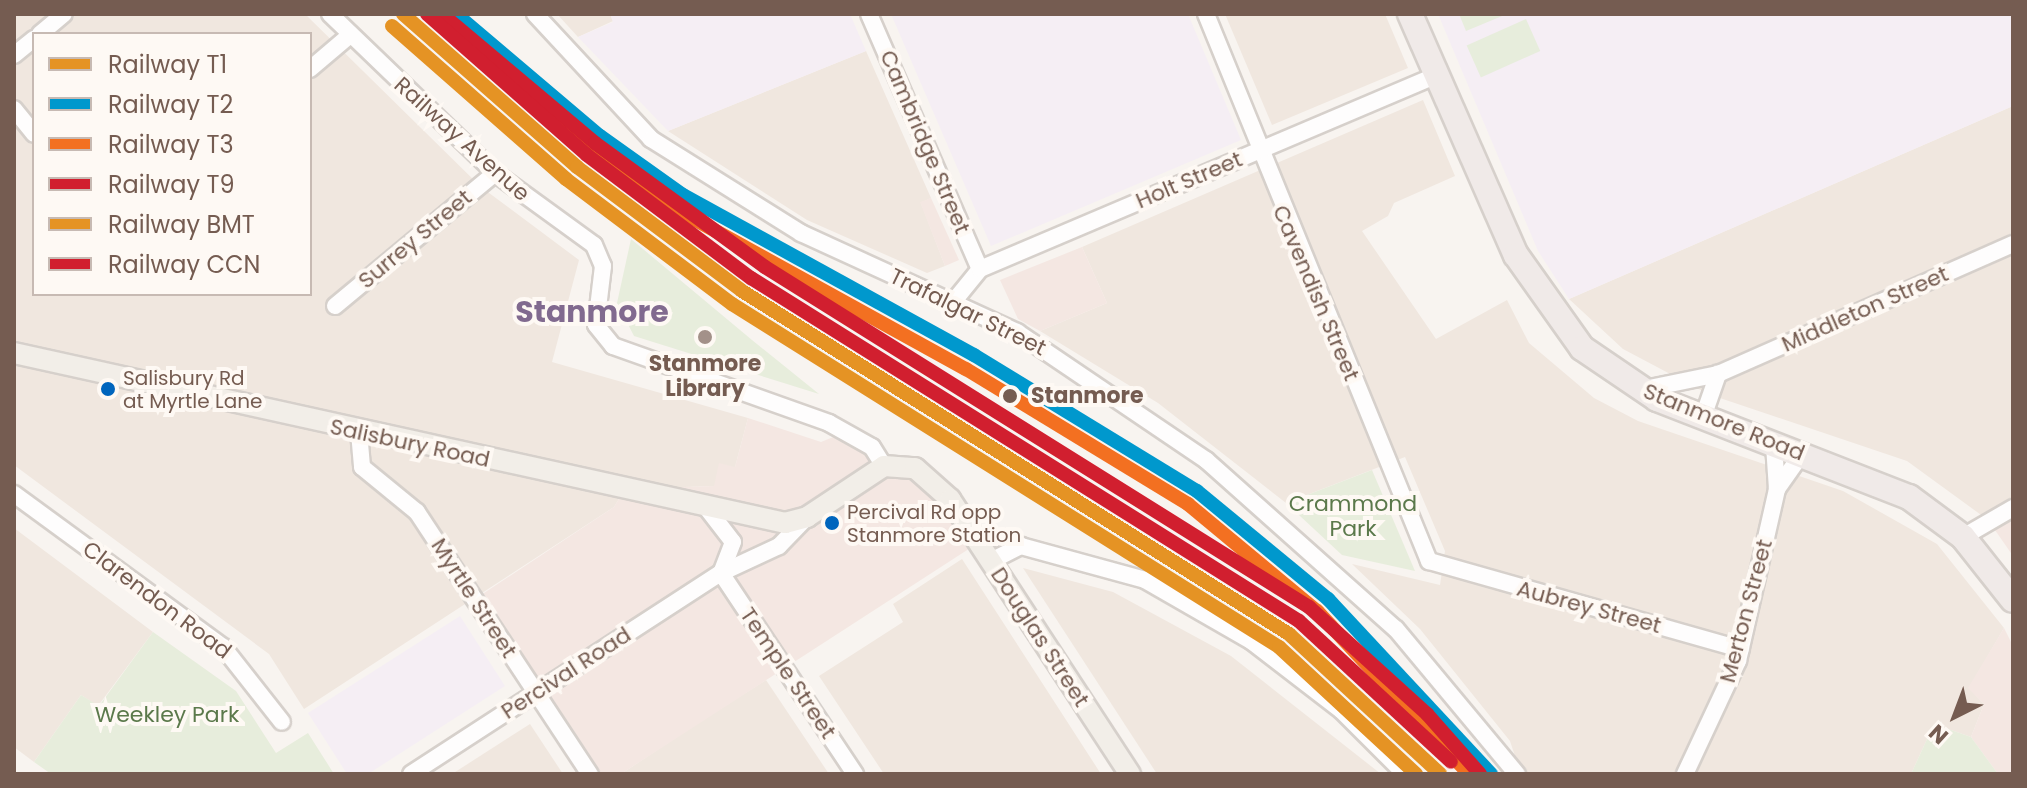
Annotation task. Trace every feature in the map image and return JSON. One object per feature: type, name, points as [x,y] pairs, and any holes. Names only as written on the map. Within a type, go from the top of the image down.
[{"type":"highway","name":"Stanmore Road","points":[[1410,14],[1540,298],[1582,348],[1640,390],[1774,445],[1889,487],[1963,537],[2013,600]]},
{"type":"main road","name":"Salisbury Road","points":[[14,353],[706,507],[785,523],[807,517]]},
{"type":"main road","name":"Percival Road","points":[[807,517],[884,466]]},
{"type":"main road","name":"Douglas Street","points":[[884,466],[915,468],[935,481],[1130,774]]},
{"type":"street","points":[[42,32],[64,14]]},
{"type":"street","name":"Railway Avenue","points":[[330,14],[495,173],[601,255],[594,310],[613,346],[839,427],[872,447],[884,466]]},
{"type":"street","name":"Trafalgar Street","points":[[535,14],[651,139],[789,227],[954,301],[1078,370],[1248,493],[1396,629],[1517,774]]},
{"type":"street","name":"Cambridge Street","points":[[869,14],[980,269]]},
{"type":"street","name":"Cavendish Street","points":[[1206,14],[1425,554],[1437,566]]},
{"type":"street","points":[[312,67],[350,35]]},
{"type":"street","points":[[14,55],[32,41]]},
{"type":"street","name":"Holt Street","points":[[954,301],[980,269],[1437,75]]},
{"type":"street","points":[[14,109],[32,132]]},
{"type":"street","name":"Surrey Street","points":[[335,306],[495,173]]},
{"type":"street","name":"Middleton Street","points":[[1640,390],[1718,374],[2013,244]]},
{"type":"street","points":[[1703,417],[1718,374]]},
{"type":"street","name":"Myrtle Street","points":[[359,432],[362,467],[417,512],[590,774]]},
{"type":"street","name":"Merton Street","points":[[1685,774],[1741,649],[1777,489],[1774,445]]},
{"type":"street","name":"Merton Street","points":[[1777,489],[1801,455]]},
{"type":"street","name":"Clarendon Road","points":[[14,494],[223,647],[282,722]]},
{"type":"street","points":[[706,507],[733,542],[721,573]]},
{"type":"street","points":[[1963,537],[2013,508]]},
{"type":"street","name":"Percival Road","points":[[411,774],[721,573],[779,546],[807,517]]},
{"type":"street","points":[[991,561],[1021,546],[1145,580],[1251,641],[1341,710],[1405,774]]},
{"type":"street","name":"Aubrey Street","points":[[1437,566],[1741,649]]},
{"type":"street","name":"Temple Street","points":[[721,573],[855,774]]},
{"type":"shaded area","points":[[14,14],[305,14],[481,187],[579,260],[552,362],[748,418],[735,467],[719,467],[715,486],[625,489],[614,507],[304,709],[269,654],[14,465]]},
{"type":"shaded area","points":[[557,14],[610,14],[613,21],[578,37]]},
{"type":"shaded area","points":[[610,14],[850,14],[866,51],[668,131],[578,37],[613,22]]},
{"type":"shaded area","points":[[891,14],[1188,14],[1241,140],[991,246]]},
{"type":"shaded area","points":[[1225,14],[1385,14],[1408,68],[1272,125]]},
{"type":"shaded area","points":[[1438,14],[2013,14],[2013,106],[1569,299],[1538,251]]},
{"type":"shaded area","points":[[866,51],[931,198],[921,203],[945,266],[927,273],[807,220],[668,131]]},
{"type":"shaded area","points":[[1423,100],[1455,176],[1394,203],[1388,216],[1362,231],[1436,339],[1507,300],[1529,343],[1594,398],[1638,421],[1843,491],[1937,544],[2004,628],[1969,688],[1984,704],[1971,737],[1934,724],[1911,774],[1521,774],[1510,741],[1420,629],[1352,564],[1440,585],[1445,551],[1405,457],[1286,503],[1158,403],[1040,331],[1107,303],[1082,247]]},
{"type":"shaded area","points":[[2013,106],[2013,504],[1988,520],[1907,461],[1708,394],[1623,349],[1569,299]]},
{"type":"shaded area","points":[[931,198],[959,260],[945,266],[920,202]]},
{"type":"shaded area","points":[[1082,247],[1107,303],[1040,331],[1018,319],[1000,280]]},
{"type":"shaded area","points":[[748,418],[821,442],[848,431],[884,466],[905,466],[978,543],[621,774],[590,774],[475,599],[614,507],[625,489],[714,486],[719,463],[735,467]]},
{"type":"shaded area","points":[[2013,504],[2013,556],[1988,520]]},
{"type":"shaded area","points":[[14,528],[153,632],[98,706],[81,695],[34,762],[14,747]]},
{"type":"shaded area","points":[[962,559],[1101,774],[884,774],[819,676],[903,622],[893,604]]},
{"type":"shaded area","points":[[1023,568],[1113,592],[1231,656],[1381,774],[1157,774]]},
{"type":"shaded area","points":[[460,616],[505,686],[368,774],[347,774],[308,713]]},
{"type":"shaded area","points":[[2004,628],[2013,646],[2013,774],[1998,774],[1971,737],[1984,704],[1968,688]]},
{"type":"shaded area","points":[[766,680],[829,774],[621,774],[692,727]]},
{"type":"shaded area","points":[[530,724],[563,774],[452,774]]},
{"type":"green space","points":[[1459,14],[1507,14],[1466,31]]},
{"type":"green space","points":[[1526,19],[1540,51],[1481,77],[1467,45]]},
{"type":"green space","points":[[631,239],[819,394],[634,336],[617,303]]},
{"type":"green space","name":"Crammond Park","points":[[1372,470],[1415,571],[1342,555],[1286,503]]},
{"type":"green space","name":"Weekley Park","points":[[153,632],[236,691],[276,753],[308,733],[334,774],[51,774],[34,762],[81,695],[99,706]]},
{"type":"green space","points":[[1934,724],[1971,737],[1998,774],[1911,774]]},
{"type":"rail line","name":"T1","points":[[403,14],[577,167],[742,291],[1289,634],[1440,774]]},
{"type":"rail line","name":"CCN","points":[[427,14],[587,155],[751,278],[1299,621],[1451,762]]},
{"type":"rail line","name":"T9","points":[[442,14],[595,143],[765,267],[1309,607],[1427,714],[1480,774]]},
{"type":"rail line","name":"T2","points":[[456,14],[600,136],[683,195],[974,355],[1197,491],[1328,599],[1491,774]]},
{"type":"rail line","name":"BMT","points":[[392,26],[566,179],[732,304],[1279,647],[1416,774]]},
{"type":"rail line","name":"T3","points":[[446,26],[590,148],[674,208],[966,369],[1188,504],[1317,611],[1469,774]]},
{"type":"place","name":"Stanmore Library","points":[[705,337]]},
{"type":"place","name":"Salisbury Rd at Myrtle Lane","points":[[108,389]]},
{"type":"place","name":"Stanmore","points":[[1010,396]]},
{"type":"place","name":"Percival Rd opp Stanmore Station","points":[[832,523]]},
{"type":"district","name":"Stanmore","points":[[592,312]]}]
